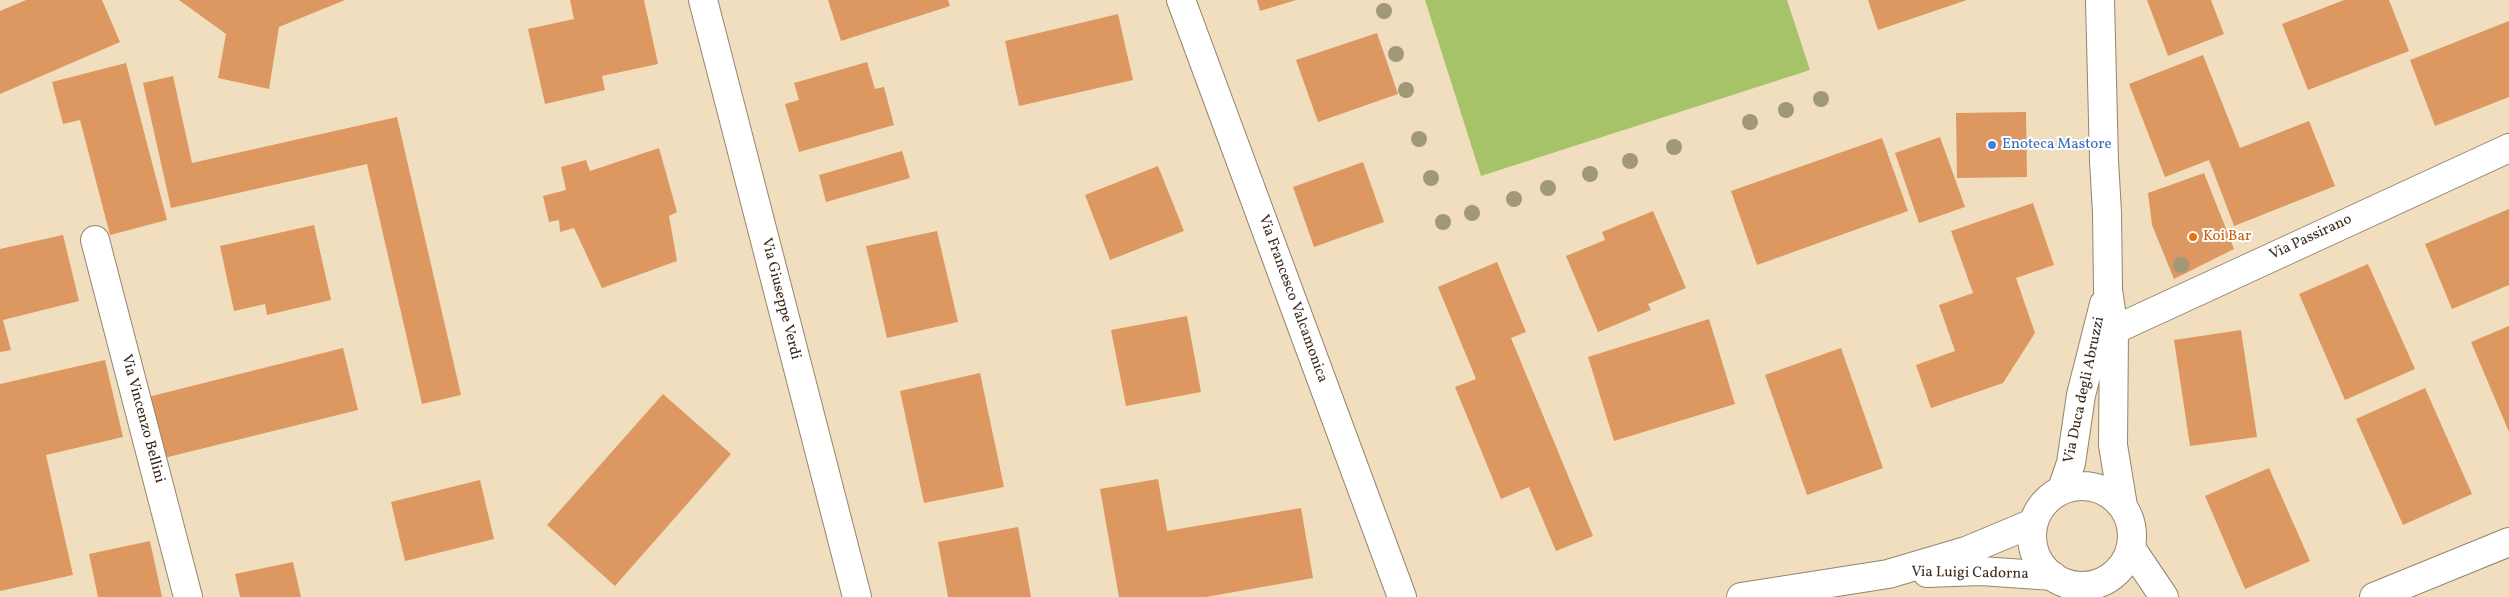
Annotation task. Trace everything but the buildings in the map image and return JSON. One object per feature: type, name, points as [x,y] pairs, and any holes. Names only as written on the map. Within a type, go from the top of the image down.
[{"type":"street","name":"Via Giuseppe Verdi","points":[[703,0],[857,597]]},
{"type":"street","name":"Via Francesco Valcamonica","points":[[1181,0],[1402,597]]},
{"type":"street","name":"Via Duca degli Abruzzi","points":[[2100,0],[2104,161],[2108,212],[2108,290],[2114,330],[2114,445],[2123,506]]},
{"type":"street","name":"Via Passirano","points":[[2114,330],[2509,148]]},
{"type":"street","name":"Via Vincenzo Bellini","points":[[95,240],[188,597]]},
{"type":"street","name":"Via Duca degli Abruzzi","points":[[2062,489],[2071,462],[2082,394],[2108,290]]},
{"type":"street","points":[[2079,485],[2096,487],[2111,494],[2123,506],[2130,519],[2133,534],[2126,562],[2117,573],[2105,581],[2090,586],[2073,586],[2042,566],[2035,553],[2032,538],[2033,523],[2039,509],[2049,497],[2062,489],[2079,485]]},
{"type":"street","name":"Via Luigi Cadorna","points":[[1888,574],[1966,551],[2033,523]]},
{"type":"street","points":[[2374,597],[2509,542]]},
{"type":"street","points":[[2131,548],[2164,597]]},
{"type":"street","name":"Via Luigi Cadorna","points":[[1741,597],[1888,574],[1981,571],[2073,586]]},
{"type":"green space","points":[[1425,0],[1787,0],[1810,70],[1481,176]]},
{"type":"place","name":"Enoteca Mastore","points":[[1992,145]]},
{"type":"place","name":"Koi Bar","points":[[2193,237]]}]
